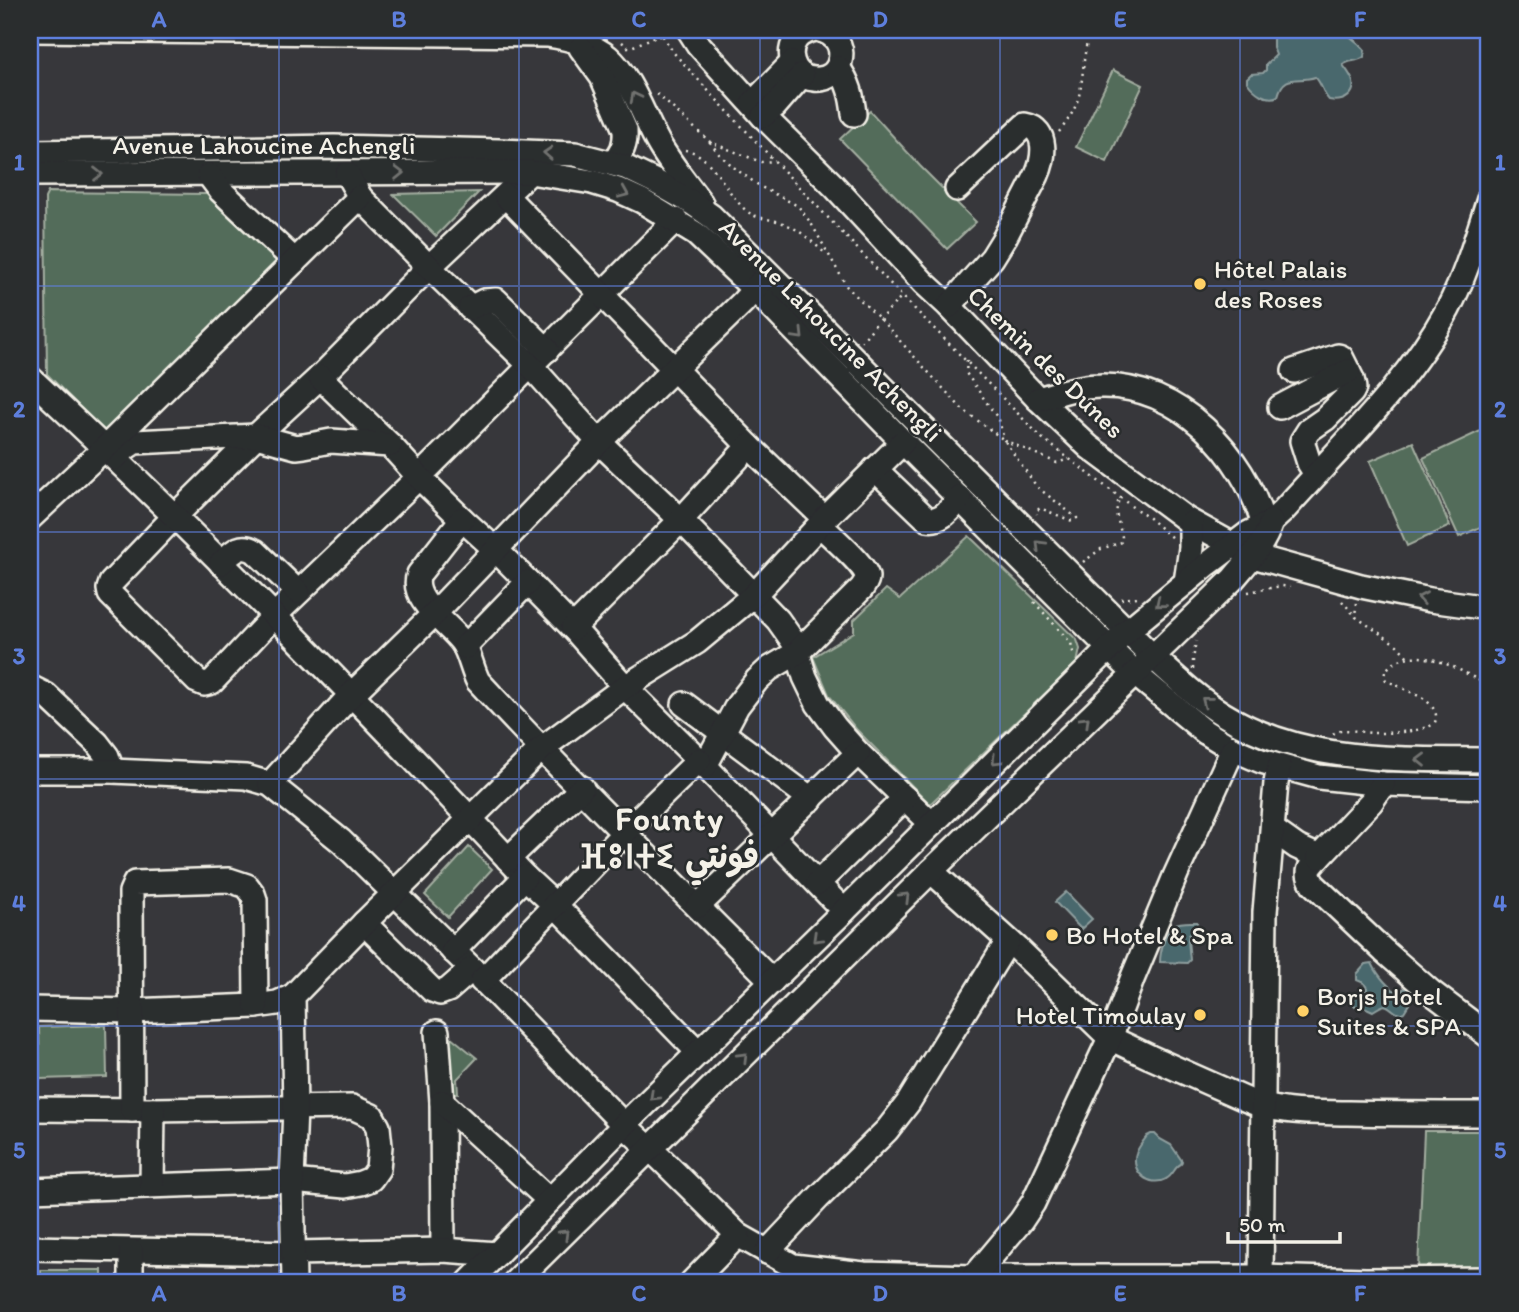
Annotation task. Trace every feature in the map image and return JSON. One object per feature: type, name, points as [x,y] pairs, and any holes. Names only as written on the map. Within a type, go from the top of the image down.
[{"type":"street","points":[[30,30],[561,37],[596,50],[616,66],[660,147],[711,216]]},
{"type":"street","name":"Chemin des Dunes","points":[[689,30],[698,44],[758,110],[1038,399],[1089,447],[1195,525],[1256,536],[1282,564],[1361,586],[1430,600],[1489,608]]},
{"type":"street","points":[[811,30],[801,34],[794,42],[791,52],[797,69],[814,79],[828,77],[838,68],[842,57],[840,45],[834,36],[820,30]]},
{"type":"street","points":[[576,42],[603,77],[623,123],[626,138],[618,158],[612,163]]},
{"type":"street","points":[[838,68],[846,79],[855,114]]},
{"type":"street","points":[[758,110],[775,106],[797,69]]},
{"type":"street","points":[[948,306],[992,258],[1005,237],[1041,166],[1041,138],[1034,128],[1025,125],[957,189]]},
{"type":"street","name":"Avenue Lahoucine Achengli","points":[[30,152],[334,147],[499,151],[575,154],[625,167],[691,202],[711,216],[762,281],[903,442],[1134,674],[1205,732],[1233,749],[1279,767],[1319,777],[1383,785],[1489,787]]},
{"type":"street","points":[[530,172],[256,436],[111,583],[110,594],[197,681],[204,684],[212,682],[274,616],[419,477],[676,220]]},
{"type":"street","name":"Avenue Lahoucine Achengli","points":[[30,174],[530,172],[592,182],[618,190],[676,220],[762,281],[1152,656],[1221,713],[1246,727],[1288,744],[1329,753],[1414,760],[1489,760]]},
{"type":"street","points":[[209,174],[221,191],[295,261]]},
{"type":"street","points":[[347,174],[360,197],[531,366],[599,442],[755,594],[795,644],[818,704],[835,727],[858,753],[932,824]]},
{"type":"street","points":[[469,1282],[624,1125],[1126,631],[1186,582],[1256,536],[1283,511],[1394,390],[1426,346],[1449,308],[1461,280],[1485,192]]},
{"type":"street","points":[[364,923],[432,990],[440,993],[477,975],[555,905],[625,832],[702,763],[737,706],[757,680],[769,669],[798,652],[867,581],[867,574],[823,522],[506,196]]},
{"type":"street","points":[[30,518],[110,453],[360,197]]},
{"type":"street","points":[[270,784],[351,695],[599,442],[762,281]]},
{"type":"street","points":[[470,307],[484,301],[496,300],[547,350]]},
{"type":"street","points":[[1294,371],[1342,357],[1354,388],[1325,419],[1308,430],[1303,441],[1309,463],[1316,474]]},
{"type":"street","points":[[1280,407],[1348,371]]},
{"type":"street","points":[[320,377],[528,582],[625,687],[844,911]]},
{"type":"street","points":[[30,378],[175,516],[699,1053]]},
{"type":"street","points":[[520,1280],[931,871],[1233,579],[1256,536],[1260,510],[1247,482],[1223,447],[1206,429],[1165,401],[1123,387],[1077,388],[1038,399]]},
{"type":"street","points":[[110,453],[135,442],[256,436],[296,446],[331,441],[390,445]]},
{"type":"street","points":[[30,1009],[131,1011],[256,1006],[277,1003],[293,996],[541,749],[625,687],[697,642],[755,594],[903,442]]},
{"type":"street","points":[[573,628],[681,520],[749,446]]},
{"type":"street","points":[[875,469],[927,519],[941,518],[960,498]]},
{"type":"street","points":[[462,519],[416,581],[418,591],[433,614],[465,647],[478,681],[541,749],[772,981]]},
{"type":"street","points":[[1186,582],[1195,525]]},
{"type":"street","points":[[221,563],[239,548],[249,547],[298,593]]},
{"type":"street","points":[[465,647],[528,582]]},
{"type":"street","points":[[30,687],[46,695],[97,743],[107,756],[112,771]]},
{"type":"street","points":[[684,704],[811,799]]},
{"type":"street","points":[[974,1277],[1033,1203],[1110,1038],[1171,885],[1233,749]]},
{"type":"street","points":[[698,906],[858,753]]},
{"type":"street","points":[[1261,1280],[1265,912],[1279,767]]},
{"type":"street","points":[[30,771],[112,771],[246,777],[270,784],[341,841],[624,1125],[738,1235],[767,1252],[787,1274],[1366,1281],[1489,1279]]},
{"type":"street","points":[[1383,785],[1371,802],[1319,857],[1308,876],[1313,884],[1393,959],[1489,1036]]},
{"type":"street","points":[[508,859],[582,788]]},
{"type":"street","points":[[818,883],[905,798]]},
{"type":"street","points":[[1273,830],[1297,847],[1319,857]]},
{"type":"street","points":[[931,871],[1110,1038],[1262,1107],[1303,1112],[1489,1114]]},
{"type":"street","points":[[453,951],[525,877]]},
{"type":"street","points":[[152,1185],[131,1011],[131,892],[135,883],[229,880],[247,886],[255,900],[256,1006]]},
{"type":"street","points":[[767,1252],[887,1130],[908,1103],[1008,941]]},
{"type":"street","points":[[293,996],[295,1109],[292,1181],[295,1282]]},
{"type":"street","points":[[437,1032],[442,1102],[443,1250]]},
{"type":"street","points":[[442,1102],[549,1200]]},
{"type":"street","points":[[30,1109],[352,1107],[372,1116],[378,1127],[380,1146],[378,1169],[371,1179],[345,1186],[292,1181],[30,1190]]},
{"type":"street","points":[[692,1282],[738,1235]]},
{"type":"street","points":[[30,1248],[295,1253],[443,1250],[497,1254]]},
{"type":"street","points":[[131,1251],[131,1282]]},
{"type":"path","points":[[602,35],[606,30],[629,48],[656,36],[663,36]]},
{"type":"path","points":[[659,30],[673,52],[775,161],[902,296],[1042,438],[1171,536],[1174,542]]},
{"type":"path","points":[[1043,146],[1059,132],[1074,111],[1082,85],[1087,42],[1097,30]]},
{"type":"path","points":[[653,91],[737,170],[761,187],[797,206],[811,223],[847,287],[880,319],[962,410],[1004,440],[1057,463],[1069,459]]},
{"type":"path","points":[[710,142],[761,162],[775,161]]},
{"type":"path","points":[[684,150],[693,151],[712,167],[733,196],[751,214],[786,224],[803,234],[831,259]]},
{"type":"path","points":[[1485,192],[1489,162]]},
{"type":"path","points":[[859,345],[902,296]]},
{"type":"path","points":[[967,360],[966,373],[999,421],[1004,440],[1037,487],[1077,518],[1072,521],[1041,508],[1036,513],[1041,519]]},
{"type":"path","points":[[1078,567],[1094,553],[1122,542],[1116,513],[1119,497]]},
{"type":"path","points":[[1248,592],[1282,586],[1296,587]]},
{"type":"path","points":[[1356,617],[1355,610],[1361,586]]},
{"type":"path","points":[[1111,595],[1122,600],[1145,593]]},
{"type":"path","points":[[1335,596],[1342,600],[1356,617],[1397,645],[1408,657]]},
{"type":"path","points":[[1034,602],[1072,643],[1072,659],[1088,670]]},
{"type":"path","points":[[1196,641],[1193,683],[1198,695]]},
{"type":"path","points":[[1329,753],[1333,736],[1339,730],[1373,733],[1410,730],[1434,724],[1434,708],[1384,677],[1385,670],[1397,660],[1422,656],[1457,669],[1489,686]]},
{"type":"green space","points":[[1113,70],[1143,85],[1107,162],[1076,147]]},
{"type":"green space","points":[[870,111],[976,222],[947,249],[840,139]]},
{"type":"green space","points":[[48,192],[206,194],[217,197],[283,262],[109,437],[47,374],[45,198]]},
{"type":"green space","points":[[479,192],[436,236],[393,194]]},
{"type":"green space","points":[[1489,427],[1489,523],[1459,537],[1423,458]]},
{"type":"green space","points":[[1413,442],[1450,526],[1407,546],[1370,461]]},
{"type":"green space","points":[[969,536],[1077,640],[1080,649],[1077,663],[930,804],[857,730],[829,695],[813,657],[854,632],[854,620],[886,589],[900,599]]},
{"type":"green space","points":[[469,847],[492,869],[448,917],[425,895]]},
{"type":"green space","points":[[106,1025],[107,1077],[40,1079],[39,1027]]},
{"type":"green space","points":[[440,1028],[477,1058],[457,1079],[458,1093],[445,1092]]},
{"type":"green space","points":[[1424,1131],[1489,1131],[1489,1266],[1418,1270]]},
{"type":"green space","points":[[41,1270],[102,1270],[102,1282],[41,1282]]},
{"type":"water","points":[[1291,30],[1345,30],[1363,47],[1364,57],[1343,65],[1353,85],[1348,97],[1329,100],[1315,77],[1288,81],[1274,98],[1261,95],[1250,86],[1247,78],[1251,74],[1263,73],[1266,65],[1276,55],[1273,38]]},
{"type":"water","points":[[1066,892],[1092,919],[1081,929],[1055,902]]},
{"type":"water","points":[[1197,922],[1197,931],[1189,935],[1188,940],[1190,960],[1187,963],[1160,962],[1164,942],[1171,928],[1179,923]]},
{"type":"water","points":[[1372,963],[1393,989],[1402,994],[1403,989],[1411,989],[1409,1004],[1404,1012],[1399,1014],[1385,1005],[1373,1011],[1354,1006],[1356,993],[1361,995],[1367,988],[1357,980],[1357,974],[1366,964]]},
{"type":"water","points":[[1151,1134],[1171,1145],[1182,1161],[1169,1177],[1160,1181],[1148,1180],[1136,1167],[1137,1151]]},
{"type":"place","name":"Hôtel Palais des Roses","points":[[1200,284]]},
{"type":"place","name":"Bo Hotel & Spa","points":[[1052,935]]},
{"type":"place","name":"Borjs Hotel Suites & SPA","points":[[1303,1011]]},
{"type":"place","name":"Hotel Timoulay","points":[[1200,1015]]},
{"type":"district","name":"Founty ⴼⵓⵏⵜⵉ فونتي","points":[[670,837]]}]
